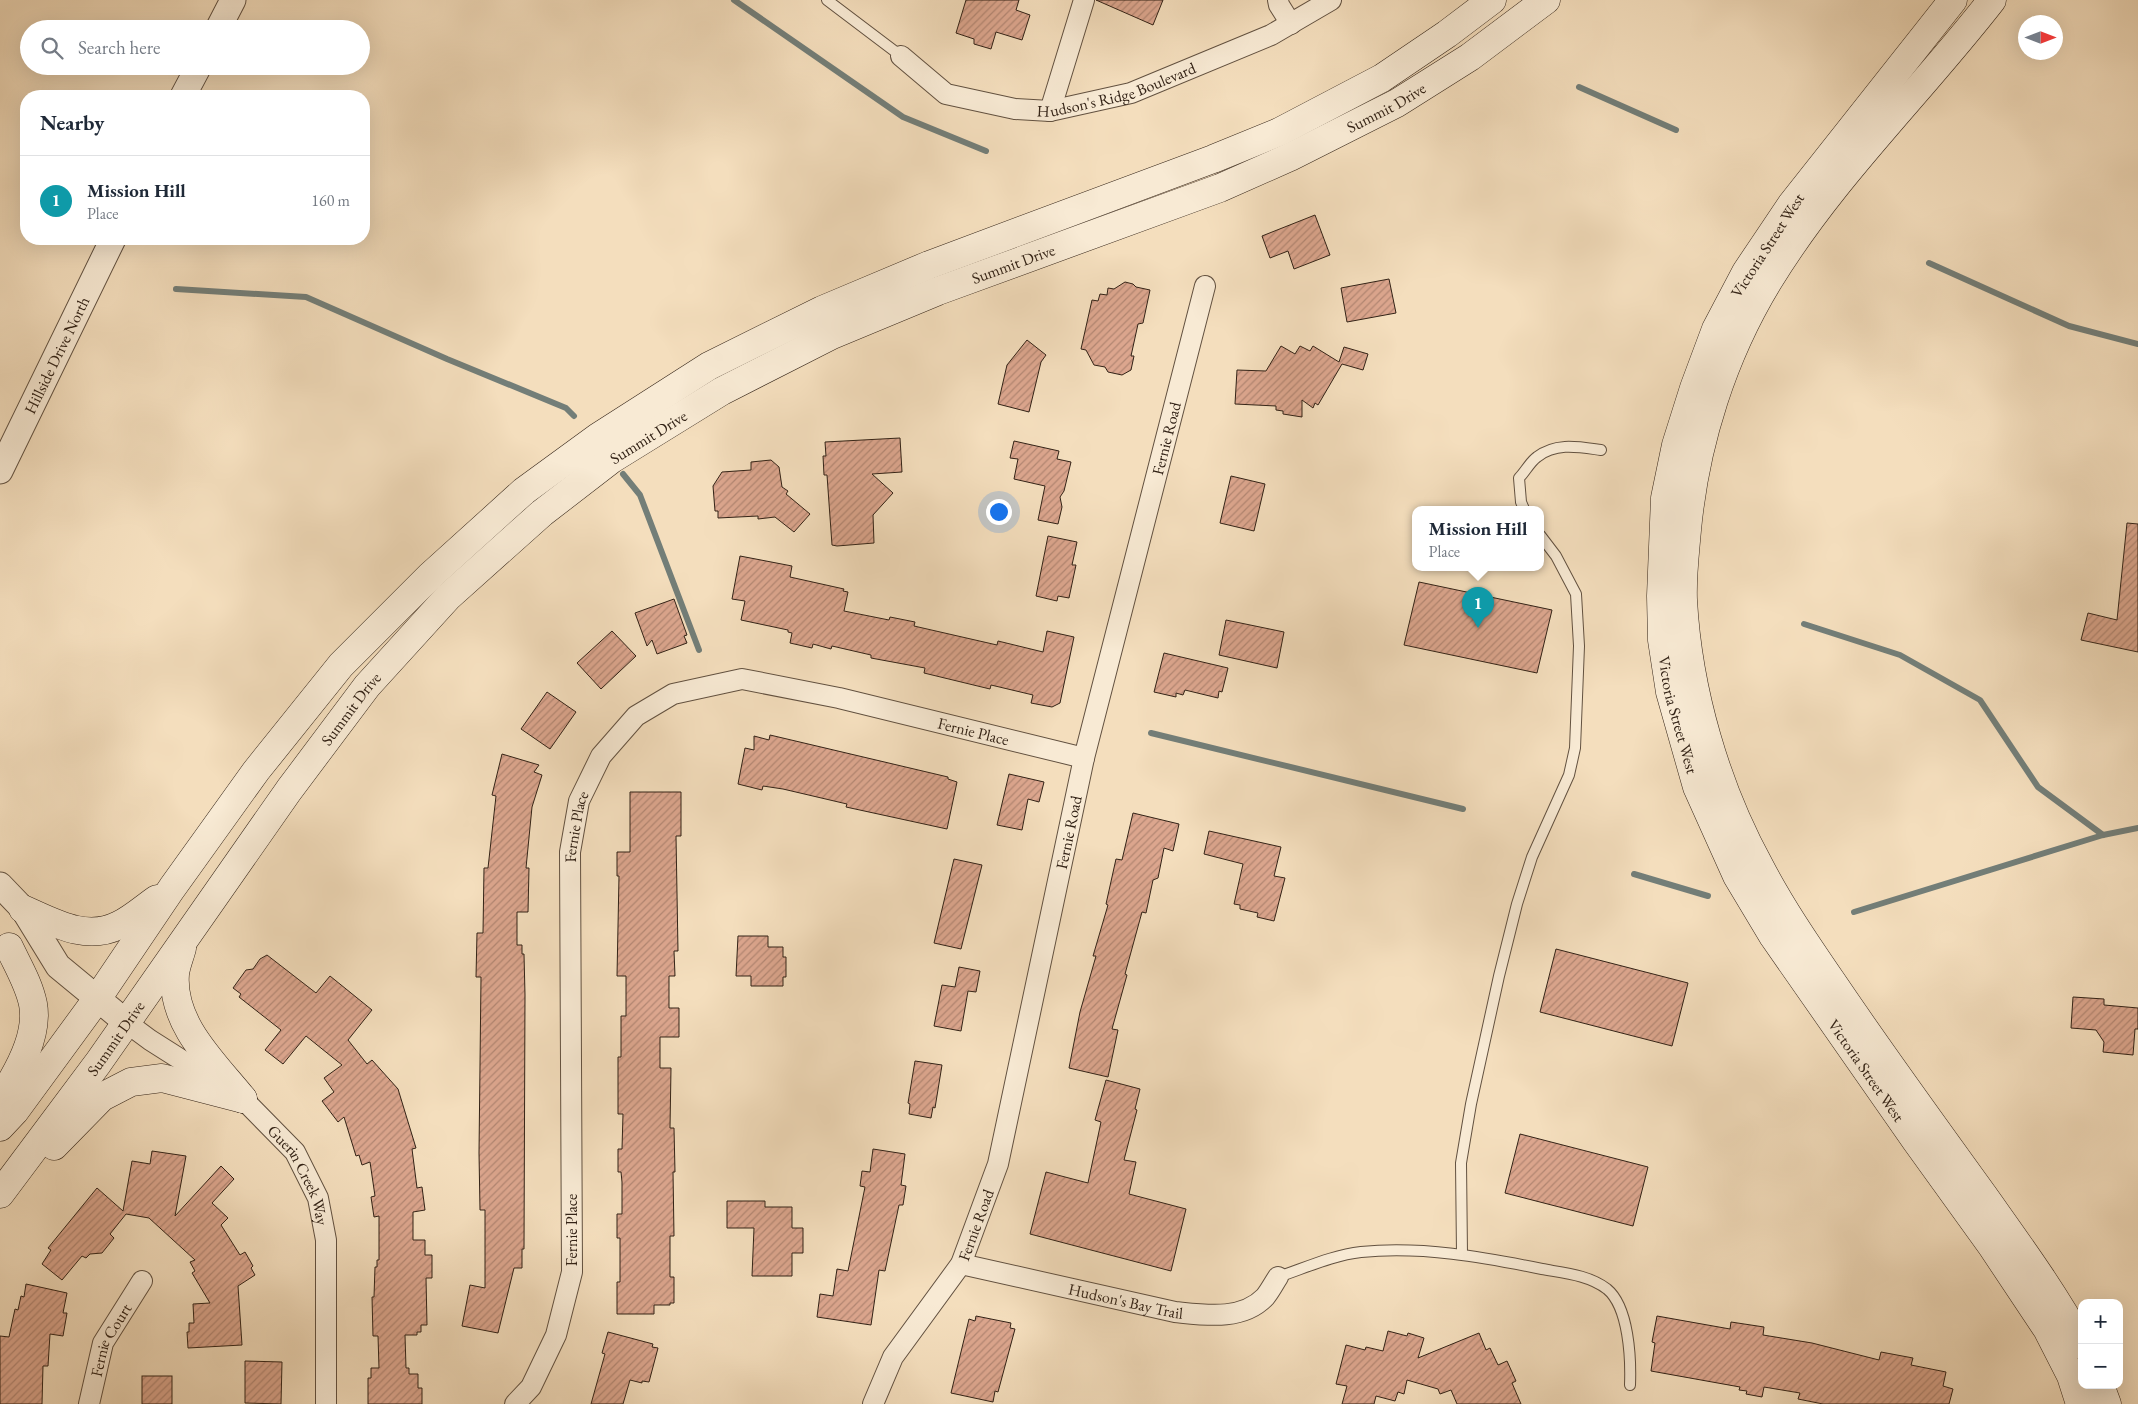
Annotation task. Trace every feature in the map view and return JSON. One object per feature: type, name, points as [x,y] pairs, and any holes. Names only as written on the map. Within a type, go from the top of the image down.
[{"type":"main road","name":"Summit Drive","points":[[0,1127],[15,1111],[98,999],[172,888],[256,771],[341,665],[430,576],[524,491],[598,437],[709,366],[822,310],[929,265],[1213,159],[1279,132],[1382,78],[1447,34],[1492,0]]},
{"type":"main road","name":"Summit Drive","points":[[0,1194],[127,1023],[289,790],[373,679],[448,597],[542,513],[612,460],[722,391],[832,335],[938,290],[1220,188],[1328,138],[1397,103],[1470,57],[1546,0]]},
{"type":"main road","name":"Victoria Street West","points":[[1953,0],[1790,204],[1746,272],[1716,329],[1694,388],[1676,446],[1665,498],[1661,596],[1662,640],[1670,692],[1697,787],[1737,876],[1773,936],[1991,1245],[2047,1329],[2071,1376],[2080,1404]]},
{"type":"main road","name":"Victoria Street West","points":[[1992,0],[1812,215],[1768,282],[1747,321],[1717,394],[1699,448],[1690,498],[1683,596],[1686,636],[1694,686],[1718,774],[1758,865],[1798,932],[1867,1033],[2010,1232],[2069,1321],[2081,1344]]},
{"type":"main road","points":[[23,909],[66,927],[95,931],[120,925],[172,888]]},
{"type":"main road","points":[[184,939],[175,974],[178,1006],[192,1036],[243,1099]]},
{"type":"main road","points":[[0,1099],[27,1051],[33,1014],[33,1005],[24,976],[4,943]]},
{"type":"main road","points":[[0,1200],[102,1097],[131,1082],[162,1078],[243,1099]]},
{"type":"main road","points":[[2101,1389],[2107,1404]]},
{"type":"street","points":[[223,20],[233,0]]},
{"type":"street","points":[[1050,111],[1084,0]]},
{"type":"street","points":[[1278,0],[1290,24]]},
{"type":"street","name":"Hudson's Ridge Boulevard","points":[[901,56],[946,94],[1014,109],[1050,111],[1131,93],[1271,35],[1331,0]]},
{"type":"street","points":[[186,90],[194,75]]},
{"type":"street","name":"Hillside Drive North","points":[[0,471],[110,245]]},
{"type":"street","name":"Fernie Road","points":[[873,1404],[893,1357],[961,1264],[998,1164],[1084,758],[1205,286]]},
{"type":"street","name":"Fernie Place","points":[[515,1404],[531,1387],[556,1335],[572,1272],[570,852],[579,801],[601,756],[636,716],[673,694],[742,679],[839,698],[1084,758]]},
{"type":"street","points":[[0,885],[23,909],[58,966]]},
{"type":"street","points":[[4,943],[58,966],[127,1023]]},
{"type":"street","name":"Guerin Creek Way","points":[[127,1023],[150,1040],[243,1099],[295,1152],[318,1198],[326,1240],[326,1404]]},
{"type":"street","name":"Hudson's Bay Trail","points":[[961,1264],[1175,1312],[1200,1314],[1230,1314],[1248,1309],[1264,1297],[1278,1277]]},
{"type":"street","name":"Fernie Court","points":[[89,1404],[103,1343],[142,1281]]},
{"type":"lane","points":[[827,0],[901,56]]},
{"type":"lane","points":[[1523,506],[1519,478],[1536,457],[1552,448],[1572,446],[1601,450]]},
{"type":"lane","points":[[1462,1254],[1461,1163],[1499,976],[1516,904],[1532,857],[1569,775],[1575,748],[1580,646],[1576,594],[1556,556],[1544,540]]},
{"type":"lane","points":[[1278,1277],[1332,1258],[1360,1252],[1398,1251],[1462,1254],[1584,1277],[1608,1289],[1624,1315],[1630,1366],[1630,1385]]},
{"type":"building","points":[[966,0],[1019,0],[1016,10],[1030,15],[1022,40],[996,32],[991,49],[974,44],[974,39],[956,33]]},
{"type":"building","points":[[1096,0],[1163,0],[1153,25]]},
{"type":"building","points":[[1315,215],[1330,255],[1294,269],[1288,251],[1270,258],[1262,236]]},
{"type":"building","points":[[1389,279],[1396,313],[1347,322],[1341,288]]},
{"type":"building","points":[[1125,282],[1150,290],[1143,323],[1138,324],[1131,356],[1134,356],[1131,370],[1122,375],[1108,372],[1105,367],[1094,365],[1086,350],[1081,349],[1092,300],[1098,301],[1100,294],[1107,295],[1108,288],[1114,289]]},
{"type":"building","points":[[1027,340],[1046,355],[1041,362],[1029,412],[998,404],[1007,365]]},
{"type":"building","points":[[1281,346],[1295,354],[1300,346],[1310,351],[1313,346],[1339,362],[1344,347],[1368,354],[1363,370],[1342,364],[1318,405],[1315,403],[1313,408],[1302,400],[1302,417],[1283,414],[1283,411],[1276,410],[1276,406],[1235,404],[1237,370],[1266,371]]},
{"type":"building","points":[[900,438],[902,472],[872,474],[893,493],[873,515],[874,543],[832,545],[827,475],[824,475],[823,456],[826,456],[825,442]]},
{"type":"building","points":[[1014,441],[1059,451],[1057,459],[1071,462],[1064,491],[1060,497],[1062,507],[1058,524],[1038,520],[1045,486],[1014,479],[1018,459],[1010,458]]},
{"type":"building","points":[[771,460],[779,467],[782,487],[788,491],[786,494],[810,514],[794,532],[775,517],[758,519],[758,516],[718,518],[718,511],[715,511],[713,486],[722,472],[751,470],[751,462]]},
{"type":"building","points":[[1231,476],[1265,484],[1254,531],[1220,523]]},
{"type":"building","points":[[2127,523],[2138,524],[2138,652],[2081,640],[2088,613],[2117,620]]},
{"type":"building","points":[[1048,536],[1077,542],[1072,565],[1076,565],[1069,598],[1058,596],[1057,601],[1036,596]]},
{"type":"building","points":[[740,556],[792,566],[790,577],[844,589],[843,591],[848,592],[844,611],[889,620],[890,617],[915,622],[914,626],[997,645],[998,641],[1043,652],[1047,631],[1074,637],[1060,703],[1052,707],[1031,703],[1033,695],[991,685],[990,689],[924,673],[925,668],[871,658],[871,655],[832,646],[831,649],[813,644],[812,648],[790,643],[792,633],[788,632],[788,630],[741,620],[745,601],[732,599]]},
{"type":"building","points":[[1419,582],[1552,610],[1537,673],[1404,645]]},
{"type":"building","points":[[674,599],[687,635],[684,636],[687,643],[657,654],[652,640],[647,646],[635,613]]},
{"type":"building","points":[[1226,620],[1284,632],[1277,668],[1219,655]]},
{"type":"building","points":[[612,631],[636,656],[601,689],[577,663]]},
{"type":"building","points":[[1164,653],[1228,668],[1222,692],[1219,691],[1218,698],[1185,690],[1183,695],[1176,693],[1176,697],[1154,692]]},
{"type":"building","points":[[547,692],[576,712],[550,749],[521,729]]},
{"type":"building","points":[[770,735],[948,777],[948,779],[957,782],[947,829],[846,807],[847,804],[783,789],[763,786],[762,790],[738,784],[745,748],[754,750],[754,736],[769,740]]},
{"type":"building","points":[[502,754],[539,765],[534,772],[542,775],[532,807],[526,868],[529,868],[528,912],[517,912],[517,945],[522,945],[522,954],[524,954],[525,995],[524,1249],[522,1249],[522,1268],[514,1268],[498,1333],[462,1326],[470,1285],[485,1288],[485,1210],[480,1210],[481,977],[476,977],[477,933],[483,933],[484,868],[488,868],[496,796],[492,795]]},
{"type":"building","points":[[1009,774],[1044,782],[1039,802],[1028,799],[1022,830],[997,825]]},
{"type":"building","points":[[630,792],[681,792],[681,836],[676,836],[678,951],[674,951],[675,976],[669,976],[669,1008],[679,1008],[679,1037],[660,1037],[660,1068],[671,1068],[670,1128],[674,1128],[675,1172],[673,1172],[674,1236],[670,1236],[670,1277],[674,1277],[674,1303],[670,1303],[670,1305],[654,1305],[654,1314],[617,1314],[617,1282],[620,1282],[620,1238],[617,1238],[617,1214],[622,1214],[622,1182],[621,1172],[618,1172],[618,1149],[622,1149],[623,1114],[618,1114],[618,1057],[621,1057],[621,1016],[626,1016],[626,976],[617,976],[619,876],[617,876],[617,852],[630,852]]},
{"type":"building","points":[[1133,813],[1179,824],[1173,851],[1164,848],[1158,878],[1153,880],[1146,913],[1142,912],[1112,1029],[1118,1030],[1108,1077],[1069,1068],[1080,1012],[1096,956],[1093,956],[1108,905],[1106,904],[1116,859],[1122,860]]},
{"type":"building","points":[[1209,831],[1281,847],[1274,876],[1285,878],[1274,921],[1257,917],[1258,913],[1240,909],[1240,905],[1234,904],[1243,864],[1204,854]]},
{"type":"building","points":[[954,859],[982,865],[961,949],[934,943]]},
{"type":"building","points":[[738,936],[768,936],[768,947],[783,947],[783,957],[786,957],[786,977],[783,977],[783,986],[751,986],[751,976],[736,976]]},
{"type":"building","points":[[1556,949],[1688,983],[1672,1046],[1540,1012]]},
{"type":"building","points":[[267,955],[316,993],[330,976],[372,1010],[348,1040],[367,1064],[372,1060],[398,1089],[416,1148],[412,1149],[417,1188],[422,1187],[425,1210],[413,1212],[413,1240],[425,1240],[425,1255],[432,1255],[432,1278],[426,1278],[427,1325],[421,1325],[421,1332],[417,1332],[417,1335],[405,1335],[406,1368],[409,1368],[409,1374],[418,1374],[418,1388],[422,1388],[422,1404],[368,1404],[368,1378],[371,1378],[371,1368],[379,1368],[378,1336],[373,1336],[372,1297],[374,1297],[375,1267],[377,1267],[377,1260],[379,1260],[379,1216],[374,1217],[371,1197],[375,1196],[370,1162],[362,1165],[359,1155],[356,1156],[344,1117],[338,1122],[322,1101],[334,1092],[324,1078],[342,1065],[306,1036],[283,1064],[265,1050],[281,1030],[239,997],[241,994],[233,988],[246,970],[253,969],[260,959]]},
{"type":"building","points":[[959,967],[980,971],[976,992],[968,991],[961,1031],[934,1026],[942,985],[955,987]]},
{"type":"building","points":[[2073,997],[2104,999],[2104,1005],[2138,1008],[2138,1029],[2135,1029],[2133,1055],[2103,1052],[2104,1042],[2096,1030],[2071,1028]]},
{"type":"building","points":[[915,1061],[942,1065],[935,1108],[933,1107],[931,1118],[909,1114],[910,1104],[908,1103]]},
{"type":"building","points":[[1106,1080],[1140,1089],[1135,1109],[1137,1110],[1124,1160],[1136,1162],[1129,1194],[1186,1209],[1171,1271],[1030,1234],[1046,1172],[1088,1183],[1101,1122],[1095,1120]]},
{"type":"building","points":[[1520,1134],[1648,1167],[1633,1226],[1505,1193]]},
{"type":"building","points":[[873,1149],[905,1154],[901,1185],[906,1186],[903,1205],[899,1205],[885,1271],[879,1270],[871,1325],[817,1317],[820,1294],[833,1296],[837,1269],[848,1271],[865,1187],[860,1186],[862,1171],[870,1172]]},
{"type":"building","points":[[152,1151],[186,1156],[175,1216],[221,1166],[234,1179],[212,1203],[228,1218],[221,1225],[240,1255],[245,1252],[253,1266],[251,1268],[255,1275],[238,1286],[242,1345],[188,1348],[187,1332],[189,1332],[189,1323],[194,1323],[193,1304],[210,1303],[192,1273],[195,1271],[190,1262],[195,1260],[149,1218],[126,1214],[110,1234],[114,1238],[102,1253],[90,1254],[86,1258],[82,1256],[62,1280],[42,1264],[51,1250],[48,1248],[97,1188],[123,1211],[132,1161],[150,1164]]},
{"type":"building","points":[[727,1201],[765,1201],[765,1207],[792,1207],[792,1228],[803,1228],[803,1253],[792,1253],[792,1276],[752,1276],[754,1228],[727,1228]]},
{"type":"building","points":[[26,1284],[67,1293],[63,1313],[67,1313],[63,1336],[50,1334],[48,1366],[43,1366],[42,1404],[0,1404],[0,1336],[9,1337],[15,1309],[18,1310],[21,1296],[24,1297]]},
{"type":"building","points":[[976,1316],[1011,1323],[1010,1328],[1015,1329],[998,1392],[995,1391],[993,1402],[951,1393],[969,1319],[975,1321]]},
{"type":"building","points":[[1657,1316],[1730,1329],[1731,1322],[1764,1327],[1763,1335],[1812,1343],[1879,1360],[1881,1352],[1913,1358],[1911,1365],[1946,1372],[1943,1386],[1953,1389],[1949,1404],[1823,1404],[1798,1399],[1800,1393],[1764,1387],[1762,1397],[1746,1394],[1747,1391],[1739,1390],[1740,1387],[1651,1371],[1655,1343],[1652,1342]]},
{"type":"building","points":[[1388,1331],[1407,1336],[1408,1333],[1424,1338],[1418,1358],[1479,1333],[1486,1350],[1490,1348],[1498,1365],[1507,1361],[1516,1381],[1512,1383],[1521,1404],[1457,1404],[1451,1390],[1440,1394],[1438,1389],[1407,1380],[1404,1394],[1398,1392],[1395,1401],[1376,1396],[1374,1404],[1342,1404],[1347,1386],[1336,1384],[1346,1345],[1365,1350],[1366,1347],[1383,1351]]},
{"type":"building","points":[[608,1332],[653,1344],[652,1347],[658,1348],[649,1382],[642,1381],[642,1383],[630,1380],[623,1404],[591,1404],[605,1354],[602,1353]]},
{"type":"building","points":[[245,1361],[282,1362],[281,1404],[245,1403]]},
{"type":"building","points":[[142,1376],[172,1376],[172,1404],[142,1404]]},
{"type":"waterway","points":[[734,0],[903,117],[986,151]]},
{"type":"waterway","points":[[1579,87],[1676,130]]},
{"type":"waterway","points":[[1929,263],[2069,326],[2138,344]]},
{"type":"waterway","points":[[176,289],[306,297],[447,359],[566,408],[574,416]]},
{"type":"waterway","points":[[623,474],[640,495],[699,650]]},
{"type":"waterway","points":[[1804,624],[1900,655],[1980,700],[2038,787],[2103,835]]},
{"type":"waterway","points":[[1151,733],[1463,809]]},
{"type":"waterway","points":[[1854,912],[2103,835],[2138,828]]},
{"type":"waterway","points":[[1634,874],[1708,896]]},
{"type":"place","name":"Mission Hill","points":[[1478,628]]}]
